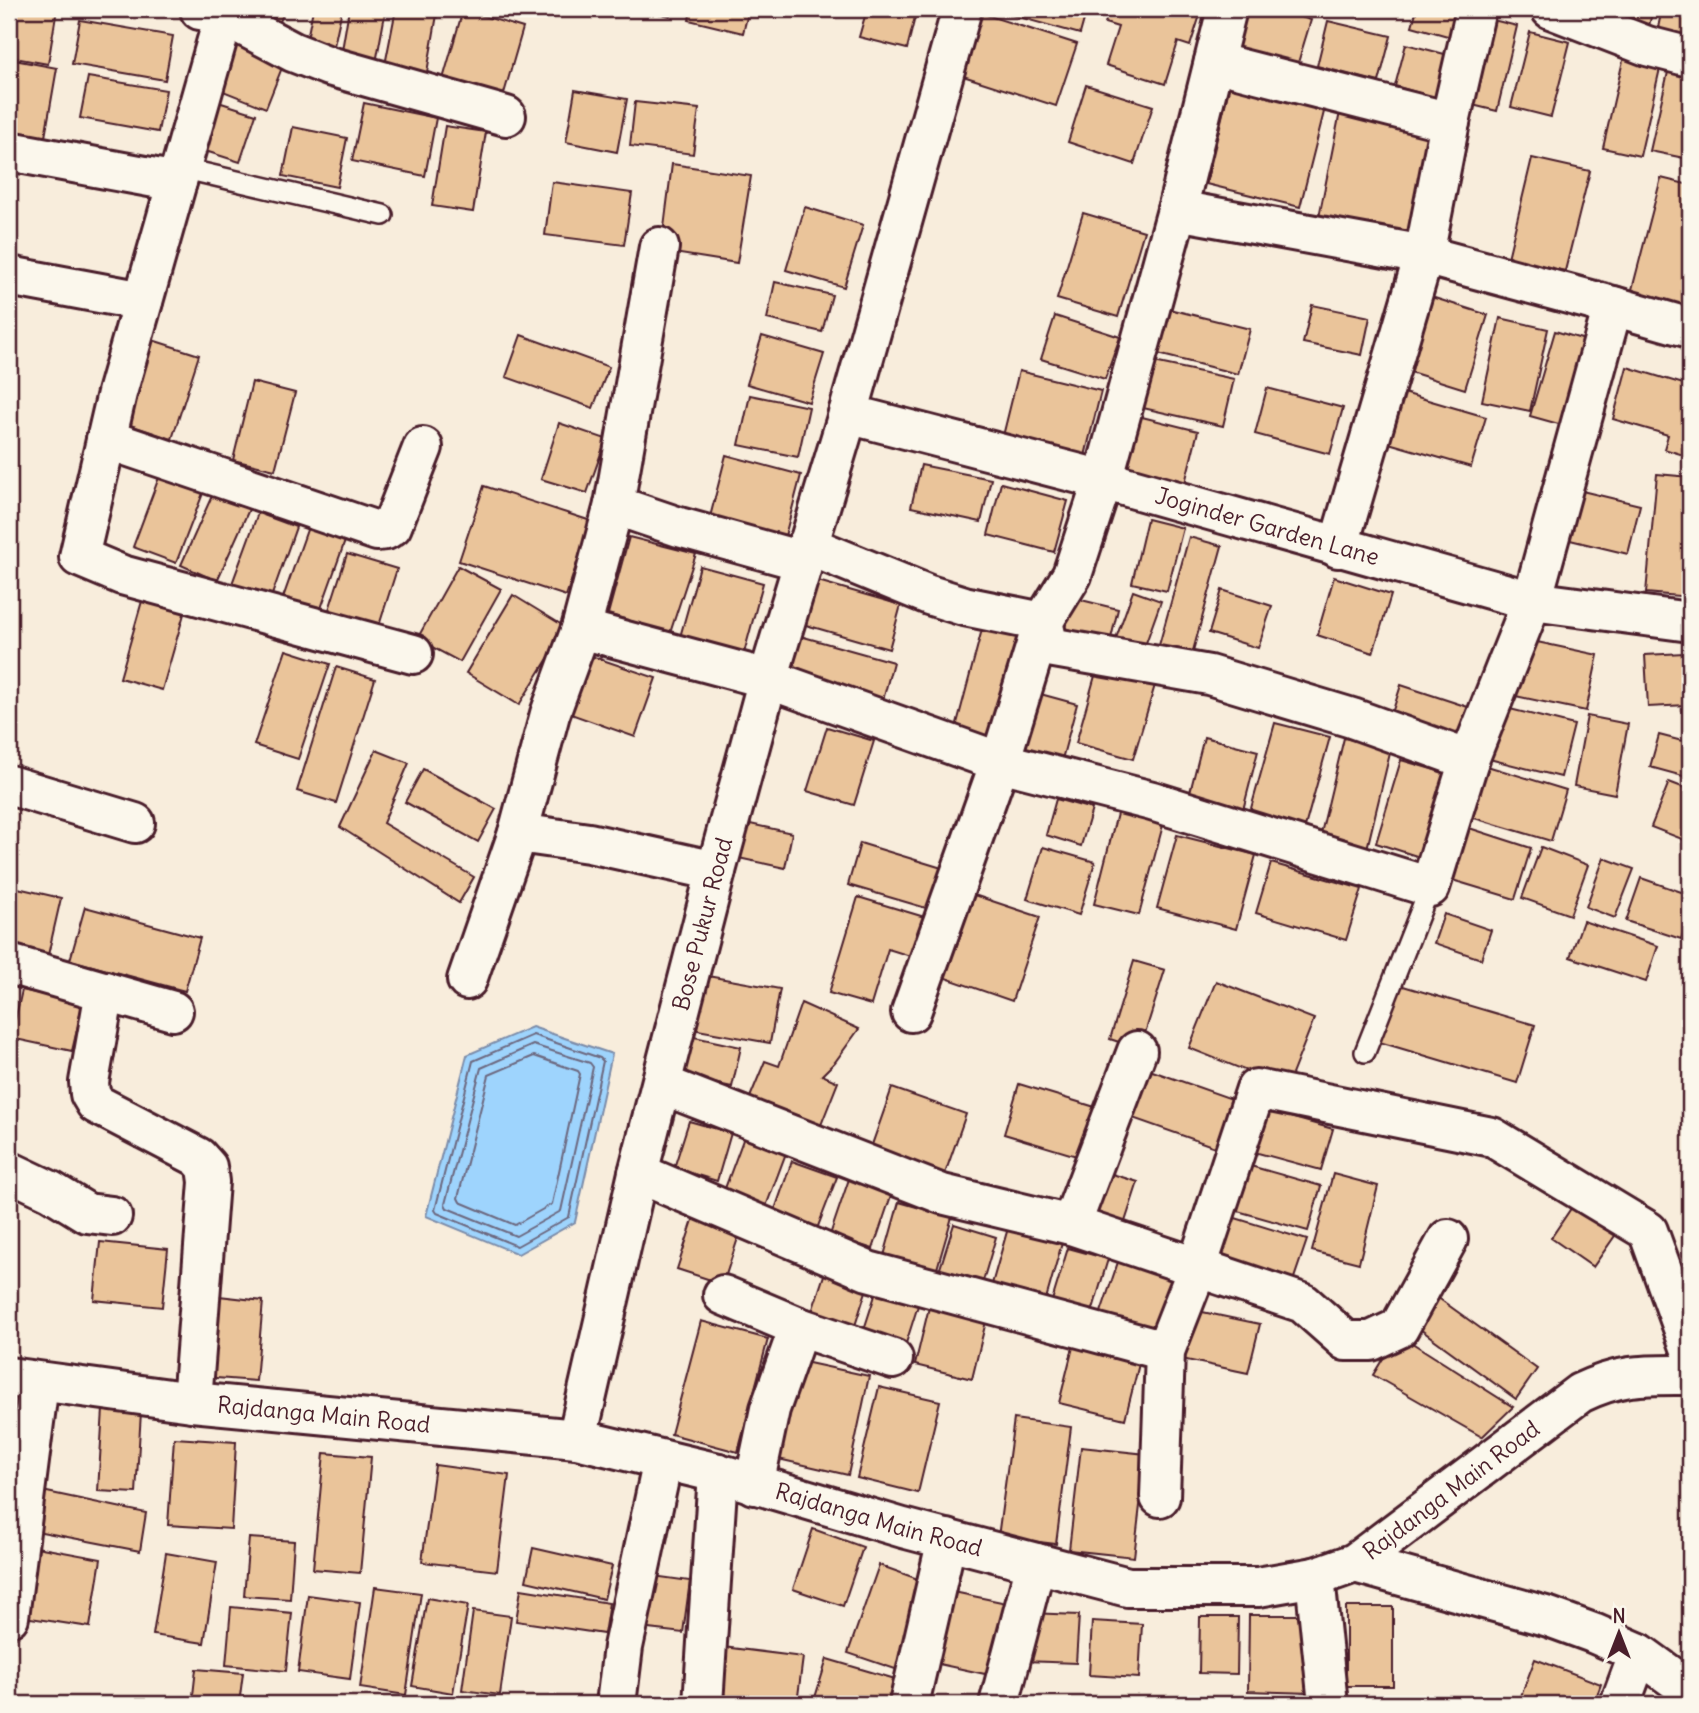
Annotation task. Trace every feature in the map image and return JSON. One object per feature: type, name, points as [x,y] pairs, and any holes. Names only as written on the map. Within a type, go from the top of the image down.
[{"type":"street","name":"Bose Pukur Road","points":[[577,1439],[638,1173],[663,1085],[716,871],[768,679],[848,414],[962,9]]},
{"type":"street","points":[[911,1012],[1000,762],[1043,622],[1072,575],[1103,480],[1177,210],[1227,9]]},
{"type":"street","points":[[1338,548],[1424,255],[1450,121],[1476,9]]},
{"type":"street","points":[[1551,9],[1647,46],[1690,57]]},
{"type":"street","points":[[211,10],[329,66],[506,116]]},
{"type":"street","points":[[211,10],[220,30],[106,439],[79,557],[122,575],[413,654]]},
{"type":"street","points":[[1214,62],[1450,121]]},
{"type":"street","points":[[9,150],[179,175]]},
{"type":"street","points":[[1177,210],[1424,255],[1690,328]]},
{"type":"street","points":[[467,980],[518,833],[550,714],[581,629],[614,505],[659,247]]},
{"type":"street","points":[[9,276],[143,301]]},
{"type":"street","points":[[581,629],[768,679],[1000,762],[1152,802],[1430,887],[1469,760],[1532,601],[1613,306]]},
{"type":"street","name":"Joginder Garden Lane","points":[[848,414],[1103,480],[1532,601],[1690,622]]},
{"type":"street","points":[[106,439],[377,531],[392,526],[423,447]]},
{"type":"street","points":[[614,505],[679,527],[805,553],[964,606],[1043,622]]},
{"type":"street","points":[[1043,622],[1049,648],[1209,676],[1352,718],[1469,760]]},
{"type":"street","points":[[9,785],[135,823]]},
{"type":"street","points":[[518,833],[649,854],[716,871]]},
{"type":"street","points":[[9,964],[173,1011]]},
{"type":"street","points":[[105,991],[89,1082],[90,1094],[96,1104],[198,1157],[207,1167],[209,1182],[192,1402]]},
{"type":"street","points":[[1071,1225],[1137,1051]]},
{"type":"street","points":[[663,1085],[942,1194],[1071,1225],[1303,1303],[1346,1341],[1371,1341],[1399,1328],[1448,1239]]},
{"type":"street","points":[[1160,1497],[1165,1351],[1256,1089],[1492,1137],[1648,1231],[1690,1346]]},
{"type":"street","points":[[9,1171],[51,1191],[87,1213],[112,1216]]},
{"type":"street","points":[[638,1173],[868,1271],[1165,1351]]},
{"type":"street","points":[[723,1295],[799,1327],[893,1359]]},
{"type":"street","points":[[703,1704],[736,1479],[770,1409],[799,1327]]},
{"type":"street","name":"Rajdanga Main Road","points":[[24,1380],[192,1402],[577,1439],[736,1479],[1128,1587],[1258,1587],[1315,1577],[1355,1563],[1580,1393],[1607,1381],[1639,1375],[1690,1375]]},
{"type":"street","points":[[9,1615],[24,1380]]},
{"type":"street","points":[[616,1704],[623,1647],[663,1460]]},
{"type":"street","points":[[909,1704],[947,1539]]},
{"type":"street","points":[[999,1704],[1036,1563]]},
{"type":"street","points":[[1355,1563],[1549,1617],[1639,1653],[1690,1690]]},
{"type":"street","points":[[1315,1577],[1328,1704]]},
{"type":"street","points":[[1620,1704],[1639,1653]]},
{"type":"lane","points":[[179,175],[383,215]]},
{"type":"lane","points":[[1365,1052],[1430,887]]},
{"type":"water","points":[[532,1027],[612,1054],[575,1222],[518,1254],[426,1216],[467,1055]]},
{"type":"building","points":[[9,9],[57,9],[48,64],[9,57]]},
{"type":"building","points":[[224,9],[285,9],[277,29]]},
{"type":"building","points":[[313,9],[342,9],[332,55],[305,49]]},
{"type":"building","points":[[349,9],[386,9],[375,68],[340,62]]},
{"type":"building","points":[[396,9],[438,9],[426,78],[384,70]]},
{"type":"building","points":[[639,9],[671,9],[670,16]]},
{"type":"building","points":[[691,9],[749,9],[743,33],[689,20]]},
{"type":"building","points":[[867,9],[917,9],[907,49],[859,37]]},
{"type":"building","points":[[990,9],[1087,9],[1080,34]]},
{"type":"building","points":[[1110,9],[1202,9],[1190,46],[1178,42],[1165,84],[1106,65],[1118,27],[1105,23]]},
{"type":"building","points":[[1244,9],[1273,9],[1311,20],[1297,66],[1232,47]]},
{"type":"building","points":[[1417,9],[1470,9],[1462,40],[1412,26]]},
{"type":"building","points":[[1617,9],[1653,9],[1647,34],[1613,26]]},
{"type":"building","points":[[1662,9],[1690,9],[1690,44],[1656,37]]},
{"type":"building","points":[[463,10],[523,28],[501,104],[441,86]]},
{"type":"building","points":[[977,12],[1077,44],[1056,106],[957,74]]},
{"type":"building","points":[[1481,17],[1517,26],[1497,111],[1460,102]]},
{"type":"building","points":[[80,20],[173,36],[165,80],[72,64]]},
{"type":"building","points":[[1328,21],[1391,36],[1379,82],[1317,66]]},
{"type":"building","points":[[1530,32],[1570,42],[1551,117],[1511,107]]},
{"type":"building","points":[[231,40],[285,60],[266,108],[213,87]]},
{"type":"building","points":[[1406,44],[1456,57],[1444,100],[1395,86]]},
{"type":"building","points":[[1624,56],[1661,64],[1640,156],[1603,148]]},
{"type":"building","points":[[9,59],[57,68],[45,137],[9,130]]},
{"type":"building","points":[[1233,72],[1328,96],[1300,207],[1206,184]]},
{"type":"building","points":[[1668,72],[1690,77],[1690,132],[1684,158],[1650,151]]},
{"type":"building","points":[[88,77],[166,90],[158,132],[80,118]]},
{"type":"building","points":[[1086,85],[1153,106],[1134,164],[1068,142]]},
{"type":"building","points":[[575,90],[627,99],[617,152],[566,142]]},
{"type":"building","points":[[212,100],[256,114],[240,162],[196,148]]},
{"type":"building","points":[[635,102],[699,109],[693,154],[630,146]]},
{"type":"building","points":[[364,103],[436,118],[425,176],[352,161]]},
{"type":"building","points":[[1340,112],[1439,130],[1416,246],[1317,227]]},
{"type":"building","points":[[445,126],[486,132],[473,212],[432,206]]},
{"type":"building","points":[[293,127],[347,138],[337,187],[283,176]]},
{"type":"building","points":[[1532,158],[1590,171],[1565,271],[1508,258]]},
{"type":"building","points":[[672,164],[751,176],[737,263],[661,251]]},
{"type":"building","points":[[1661,178],[1690,185],[1690,296],[1685,317],[1629,301]]},
{"type":"building","points":[[552,182],[632,193],[624,245],[545,235]]},
{"type":"building","points":[[805,207],[863,225],[844,287],[786,270]]},
{"type":"building","points":[[1083,213],[1144,231],[1118,317],[1057,299]]},
{"type":"building","points":[[775,282],[832,295],[822,332],[767,319]]},
{"type":"building","points":[[1425,295],[1488,315],[1465,389],[1401,369]]},
{"type":"building","points":[[1312,305],[1370,317],[1362,355],[1303,343]]},
{"type":"building","points":[[1169,309],[1250,329],[1238,374],[1158,354]]},
{"type":"building","points":[[1055,316],[1120,337],[1105,379],[1041,359]]},
{"type":"building","points":[[1500,318],[1548,329],[1530,411],[1482,401]]},
{"type":"building","points":[[1555,331],[1598,344],[1573,428],[1530,416]]},
{"type":"building","points":[[521,335],[609,367],[593,408],[506,377]]},
{"type":"building","points":[[762,336],[824,354],[809,402],[747,384]]},
{"type":"building","points":[[146,338],[199,355],[172,439],[118,421]]},
{"type":"building","points":[[1154,362],[1234,379],[1223,426],[1143,408]]},
{"type":"building","points":[[1627,367],[1690,386],[1690,457],[1664,449],[1668,435],[1613,419]]},
{"type":"building","points":[[1019,371],[1101,391],[1085,456],[1003,436]]},
{"type":"building","points":[[252,382],[295,393],[275,470],[233,460]]},
{"type":"building","points":[[1267,388],[1343,408],[1330,454],[1255,434]]},
{"type":"building","points":[[1390,389],[1486,417],[1471,467],[1375,439]]},
{"type":"building","points":[[750,395],[809,407],[798,457],[739,445]]},
{"type":"building","points":[[1138,416],[1198,431],[1183,491],[1123,475]]},
{"type":"building","points":[[559,423],[606,439],[587,493],[541,479]]},
{"type":"building","points":[[726,455],[801,475],[785,536],[710,517]]},
{"type":"building","points":[[921,465],[991,479],[981,522],[911,507]]},
{"type":"building","points":[[161,472],[205,488],[176,563],[133,547]]},
{"type":"building","points":[[1657,474],[1690,477],[1690,597],[1646,593]]},
{"type":"building","points":[[1001,483],[1068,501],[1054,552],[988,535]]},
{"type":"building","points":[[484,486],[591,521],[566,596],[459,561]]},
{"type":"building","points":[[215,489],[251,505],[217,581],[181,565]]},
{"type":"building","points":[[1582,491],[1640,505],[1628,554],[1570,540]]},
{"type":"building","points":[[258,513],[296,527],[268,606],[229,592]]},
{"type":"building","points":[[1147,519],[1183,528],[1167,591],[1132,583]]},
{"type":"building","points":[[308,527],[345,541],[315,625],[278,612]]},
{"type":"building","points":[[629,537],[696,554],[670,633],[608,614]]},
{"type":"building","points":[[1189,537],[1222,546],[1191,658],[1158,649]]},
{"type":"building","points":[[347,554],[397,569],[376,635],[326,619]]},
{"type":"building","points":[[458,566],[501,589],[460,662],[417,639]]},
{"type":"building","points":[[700,566],[763,583],[744,653],[680,637]]},
{"type":"building","points":[[1334,577],[1391,595],[1373,653],[1317,635]]},
{"type":"building","points":[[811,579],[901,605],[889,649],[799,623]]},
{"type":"building","points":[[1222,590],[1272,606],[1258,648],[1209,633]]},
{"type":"building","points":[[1133,591],[1161,601],[1142,654],[1114,644]]},
{"type":"building","points":[[144,594],[186,607],[162,690],[120,678]]},
{"type":"building","points":[[513,595],[567,628],[519,705],[466,673]]},
{"type":"building","points":[[1065,596],[1118,609],[1108,651],[1054,638]]},
{"type":"building","points":[[985,618],[1029,629],[999,742],[955,731]]},
{"type":"building","points":[[793,634],[893,662],[881,708],[780,679]]},
{"type":"building","points":[[1523,639],[1598,655],[1586,711],[1511,695]]},
{"type":"building","points":[[286,650],[330,664],[298,759],[254,745]]},
{"type":"building","points":[[1684,653],[1687,705],[1648,707],[1645,655]]},
{"type":"building","points":[[588,655],[656,678],[635,737],[568,713]]},
{"type":"building","points":[[1100,658],[1158,675],[1133,759],[1076,743]]},
{"type":"building","points":[[336,667],[375,679],[336,803],[297,791]]},
{"type":"building","points":[[1401,685],[1474,709],[1460,750],[1388,726]]},
{"type":"building","points":[[1033,692],[1077,704],[1061,763],[1017,751]]},
{"type":"building","points":[[1502,707],[1574,725],[1561,777],[1489,759]]},
{"type":"building","points":[[1587,716],[1628,724],[1615,794],[1574,786]]},
{"type":"building","points":[[1275,723],[1330,737],[1303,834],[1248,819]]},
{"type":"building","points":[[827,727],[874,741],[854,805],[807,791]]},
{"type":"building","points":[[1659,735],[1690,743],[1690,778],[1650,767]]},
{"type":"building","points":[[1204,737],[1258,751],[1242,814],[1188,800]]},
{"type":"building","points":[[1344,738],[1391,749],[1365,857],[1318,846]]},
{"type":"building","points":[[376,750],[409,763],[383,823],[474,877],[459,903],[340,827]]},
{"type":"building","points":[[1401,760],[1452,775],[1426,859],[1376,843]]},
{"type":"building","points":[[1487,766],[1566,790],[1551,841],[1471,817]]},
{"type":"building","points":[[423,769],[496,809],[478,842],[405,802]]},
{"type":"building","points":[[1669,782],[1690,790],[1690,832],[1687,841],[1651,827]]},
{"type":"building","points":[[1121,798],[1167,810],[1139,915],[1094,904]]},
{"type":"building","points":[[1056,799],[1092,809],[1081,846],[1046,835]]},
{"type":"building","points":[[741,822],[792,833],[785,868],[734,857]]},
{"type":"building","points":[[1466,827],[1531,848],[1515,899],[1449,879]]},
{"type":"building","points":[[1177,835],[1256,855],[1236,929],[1157,908]]},
{"type":"building","points":[[860,843],[955,872],[943,913],[848,885]]},
{"type":"building","points":[[1043,847],[1095,862],[1079,915],[1027,899]]},
{"type":"building","points":[[1541,847],[1588,865],[1570,915],[1522,898]]},
{"type":"building","points":[[1604,858],[1634,869],[1615,918],[1586,907]]},
{"type":"building","points":[[1271,863],[1362,889],[1346,940],[1256,913]]},
{"type":"building","points":[[1641,878],[1690,895],[1690,913],[1681,939],[1626,921]]},
{"type":"building","points":[[9,886],[61,898],[48,955],[9,947]]},
{"type":"building","points":[[965,892],[1040,917],[1012,1001],[937,975]]},
{"type":"building","points":[[858,897],[931,919],[920,959],[888,949],[871,1005],[829,993]]},
{"type":"building","points":[[85,907],[200,938],[185,991],[70,960]]},
{"type":"building","points":[[1444,914],[1491,930],[1481,959],[1434,943]]},
{"type":"building","points":[[1583,921],[1658,946],[1646,982],[1570,957]]},
{"type":"building","points":[[1134,961],[1165,970],[1140,1049],[1110,1039]]},
{"type":"building","points":[[702,975],[780,989],[770,1043],[692,1029]]},
{"type":"building","points":[[1216,981],[1314,1019],[1287,1087],[1189,1048]]},
{"type":"building","points":[[1393,983],[1535,1025],[1517,1083],[1376,1041]]},
{"type":"building","points":[[22,990],[83,1004],[72,1051],[11,1038]]},
{"type":"building","points":[[801,1003],[859,1029],[822,1075],[838,1082],[817,1135],[746,1107],[765,1061],[779,1066]]},
{"type":"building","points":[[685,1035],[741,1047],[732,1087],[677,1075]]},
{"type":"building","points":[[1141,1067],[1232,1099],[1215,1147],[1124,1115]]},
{"type":"building","points":[[1019,1084],[1095,1107],[1080,1157],[1004,1134]]},
{"type":"building","points":[[892,1088],[966,1114],[941,1185],[867,1159]]},
{"type":"building","points":[[1258,1108],[1333,1129],[1321,1170],[1247,1150]]},
{"type":"building","points":[[689,1121],[731,1133],[717,1181],[674,1168]]},
{"type":"building","points":[[744,1137],[786,1153],[762,1217],[720,1202]]},
{"type":"building","points":[[792,1161],[837,1177],[815,1234],[772,1218]]},
{"type":"building","points":[[1240,1163],[1321,1186],[1308,1231],[1227,1208]]},
{"type":"building","points":[[1099,1170],[1138,1182],[1121,1234],[1082,1221]]},
{"type":"building","points":[[1333,1174],[1378,1186],[1359,1263],[1312,1251]]},
{"type":"building","points":[[849,1179],[892,1193],[873,1249],[830,1235]]},
{"type":"building","points":[[1576,1201],[1619,1230],[1593,1267],[1551,1238]]},
{"type":"building","points":[[899,1202],[952,1217],[934,1279],[882,1263]]},
{"type":"building","points":[[1219,1213],[1307,1240],[1290,1290],[1204,1263]]},
{"type":"building","points":[[695,1214],[741,1229],[723,1284],[677,1269]]},
{"type":"building","points":[[954,1224],[996,1237],[980,1291],[937,1278]]},
{"type":"building","points":[[1008,1228],[1062,1243],[1044,1306],[990,1291]]},
{"type":"building","points":[[100,1242],[168,1249],[162,1307],[94,1300]]},
{"type":"building","points":[[1068,1248],[1108,1259],[1091,1316],[1051,1304]]},
{"type":"building","points":[[1118,1262],[1178,1282],[1157,1344],[1097,1324]]},
{"type":"building","points":[[826,1269],[869,1282],[852,1335],[809,1321]]},
{"type":"building","points":[[879,1283],[921,1296],[901,1359],[859,1345]]},
{"type":"building","points":[[1430,1292],[1537,1369],[1516,1399],[1409,1321]]},
{"type":"building","points":[[210,1295],[263,1301],[256,1381],[203,1377]]},
{"type":"building","points":[[931,1299],[988,1313],[972,1379],[915,1365]]},
{"type":"building","points":[[1188,1309],[1260,1324],[1248,1373],[1177,1358]]},
{"type":"building","points":[[701,1321],[768,1339],[738,1452],[671,1434]]},
{"type":"building","points":[[1398,1334],[1513,1407],[1482,1437],[1373,1375]]},
{"type":"building","points":[[1074,1343],[1140,1360],[1125,1419],[1059,1403]]},
{"type":"building","points":[[795,1360],[869,1376],[848,1475],[774,1458]]},
{"type":"building","points":[[879,1387],[940,1401],[918,1493],[857,1478]]},
{"type":"building","points":[[103,1409],[141,1412],[136,1493],[98,1491]]},
{"type":"building","points":[[1014,1419],[1071,1427],[1056,1544],[998,1537]]},
{"type":"building","points":[[174,1438],[236,1442],[231,1529],[168,1525]]},
{"type":"building","points":[[1081,1447],[1146,1454],[1134,1557],[1069,1550]]},
{"type":"building","points":[[324,1453],[371,1457],[360,1573],[313,1569]]},
{"type":"building","points":[[435,1465],[509,1475],[497,1571],[422,1562]]},
{"type":"building","points":[[33,1489],[146,1513],[140,1551],[26,1529]]},
{"type":"building","points":[[813,1529],[863,1547],[843,1606],[793,1589]]},
{"type":"building","points":[[249,1538],[294,1541],[290,1599],[244,1596]]},
{"type":"building","points":[[31,1546],[101,1559],[90,1627],[17,1616]]},
{"type":"building","points":[[533,1548],[612,1566],[604,1599],[526,1581]]},
{"type":"building","points":[[166,1553],[217,1562],[204,1643],[153,1635]]},
{"type":"building","points":[[879,1565],[932,1584],[901,1671],[848,1653]]},
{"type":"building","points":[[646,1575],[690,1581],[683,1633],[640,1628]]},
{"type":"building","points":[[375,1587],[421,1593],[406,1695],[360,1688]]},
{"type":"building","points":[[521,1589],[609,1603],[604,1634],[516,1621]]},
{"type":"building","points":[[949,1591],[1016,1605],[999,1677],[934,1663]]},
{"type":"building","points":[[308,1595],[360,1602],[350,1679],[298,1672]]},
{"type":"building","points":[[427,1598],[468,1605],[453,1693],[412,1686]]},
{"type":"building","points":[[231,1607],[292,1613],[286,1671],[226,1665]]},
{"type":"building","points":[[1346,1607],[1393,1607],[1393,1686],[1346,1686]]},
{"type":"building","points":[[473,1611],[511,1616],[500,1695],[462,1690]]},
{"type":"building","points":[[1028,1613],[1079,1615],[1076,1663],[1025,1661]]},
{"type":"building","points":[[1249,1615],[1314,1615],[1313,1693],[1248,1691]]},
{"type":"building","points":[[1200,1617],[1238,1617],[1237,1674],[1199,1673]]},
{"type":"building","points":[[1092,1621],[1142,1624],[1139,1678],[1089,1675]]},
{"type":"building","points":[[723,1647],[803,1657],[797,1704],[716,1704]]},
{"type":"building","points":[[827,1659],[902,1681],[894,1704],[813,1704]]},
{"type":"building","points":[[1535,1659],[1601,1684],[1594,1704],[1518,1704]]},
{"type":"building","points":[[196,1669],[243,1673],[239,1704],[192,1704]]}]
